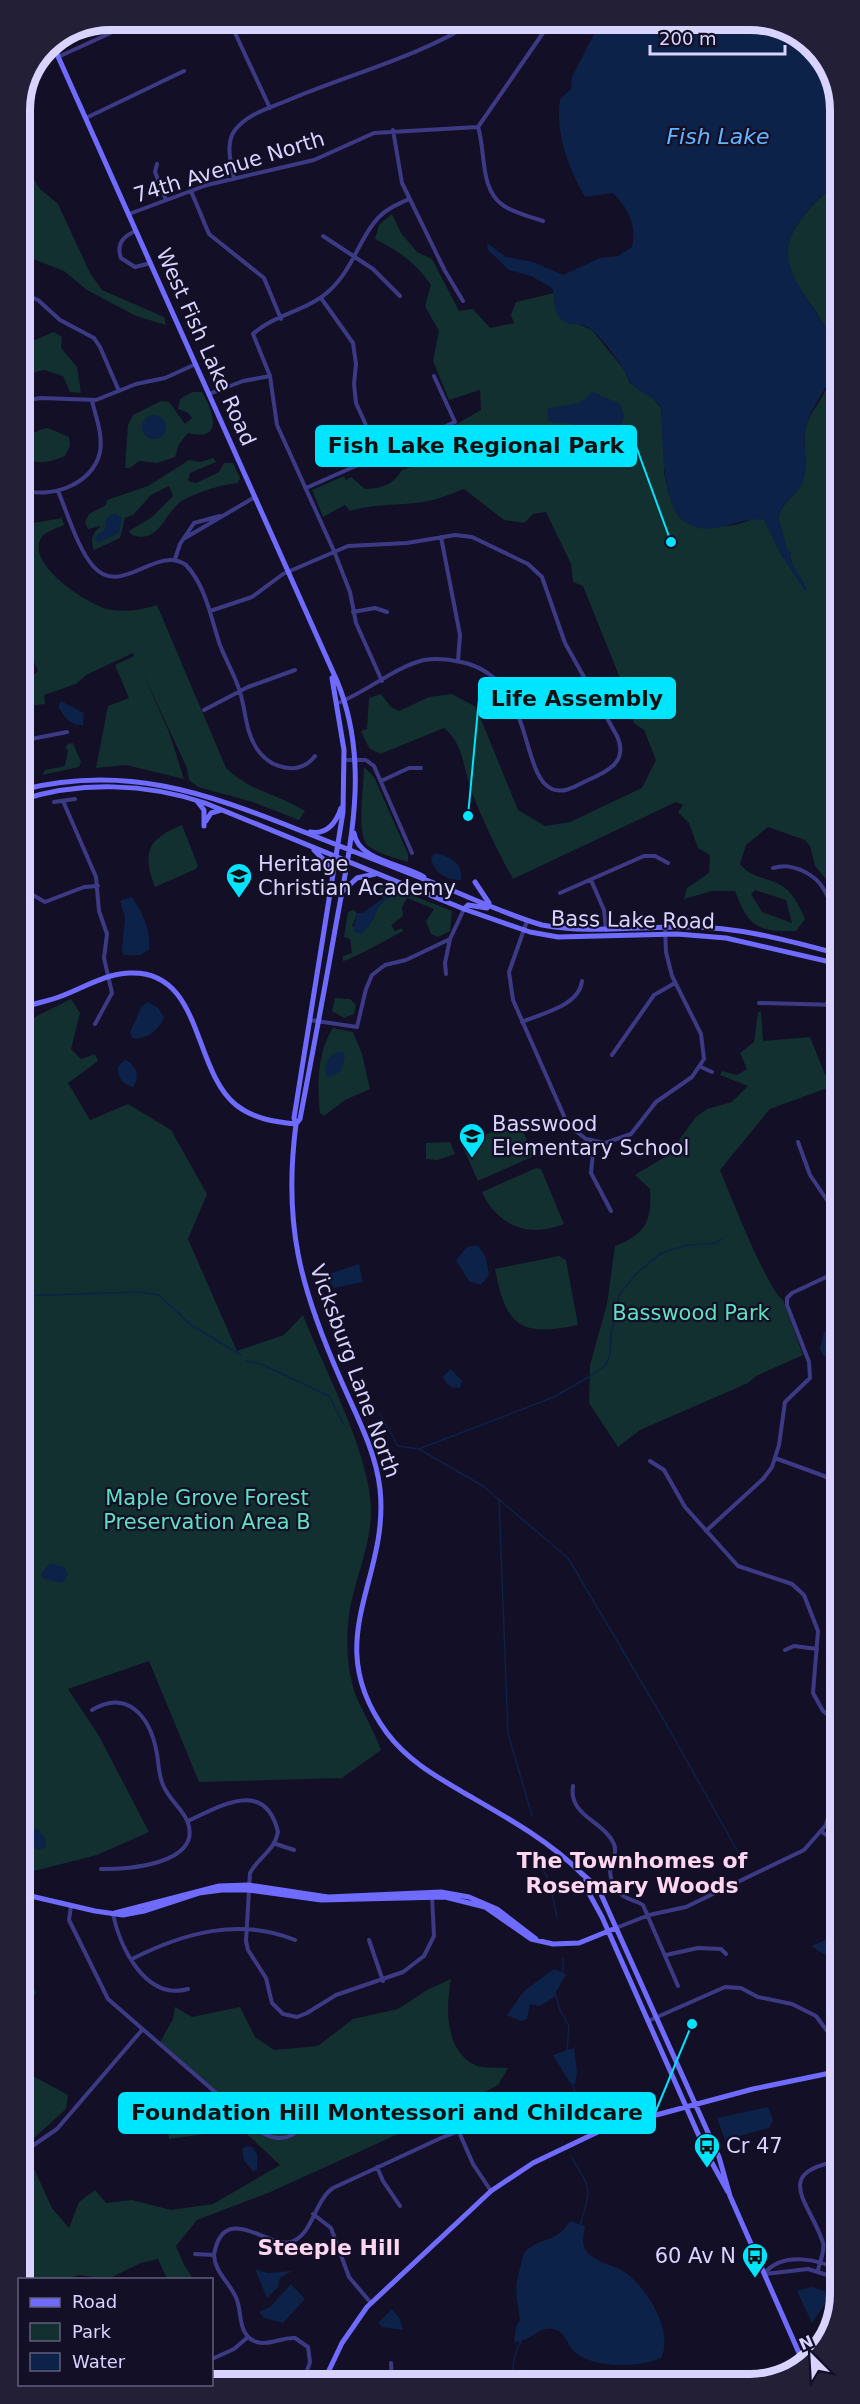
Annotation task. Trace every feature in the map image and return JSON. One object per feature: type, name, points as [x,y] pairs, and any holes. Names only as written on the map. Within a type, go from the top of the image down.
[{"type":"main road","name":"West Fish Lake Road","points":[[56,51],[329,665],[341,702],[355,760],[353,827],[349,850]]},
{"type":"main road","name":"West Fish Lake Road","points":[[338,846],[345,760],[341,702]]},
{"type":"main road","name":"Bass Lake Road","points":[[30,789],[93,780],[157,783],[216,798],[528,921],[564,928],[665,927],[744,931],[830,952]]},
{"type":"main road","name":"Bass Lake Road","points":[[30,798],[59,791],[108,787],[157,791],[196,800],[464,909],[524,930],[558,937],[665,935],[745,940],[830,961]]},
{"type":"main road","points":[[300,831],[316,833],[331,827],[338,817],[344,794]]},
{"type":"main road","points":[[196,800],[204,810],[204,826],[211,813],[222,810]]},
{"type":"main road","points":[[353,827],[357,842],[367,853],[417,873],[436,884]]},
{"type":"main road","name":"Vicksburg Lane North","points":[[297,1124],[294,1118],[338,846]]},
{"type":"main road","points":[[313,848],[327,863],[332,878]]},
{"type":"main road","name":"Vicksburg Lane North","points":[[349,850],[319,1021],[297,1124],[290,1178],[297,1257],[313,1312],[375,1463],[380,1489],[378,1529],[357,1629],[358,1664],[369,1703],[392,1739],[411,1759],[545,1842],[592,1881],[600,1892],[696,2105],[725,2173],[730,2196]]},
{"type":"main road","points":[[342,893],[357,878],[376,873]]},
{"type":"main road","points":[[475,882],[484,898],[495,908]]},
{"type":"main road","points":[[464,909],[468,905],[495,908]]},
{"type":"main road","points":[[30,1005],[56,998],[108,976],[139,973],[166,983],[186,1007],[218,1082],[230,1099],[256,1117],[297,1124]]},
{"type":"main road","name":"Vicksburg Lane North","points":[[586,1878],[585,1886],[608,1932],[719,2180],[730,2196],[786,2326]]},
{"type":"main road","points":[[30,1896],[123,1915],[144,1911],[199,1893],[248,1887],[328,1901],[432,1894],[473,1902],[496,1912],[531,1939],[565,1944],[579,1943],[616,1928]]},
{"type":"main road","points":[[328,2374],[342,2343],[371,2304],[491,2191],[533,2163],[584,2136],[783,2082],[830,2073]]},
{"type":"street","points":[[58,57],[117,30]]},
{"type":"street","points":[[234,30],[270,108]]},
{"type":"street","points":[[234,179],[230,153],[231,136],[245,121],[270,108],[440,41],[459,30]]},
{"type":"street","points":[[543,221],[504,206],[494,196],[488,181],[478,127],[545,30]]},
{"type":"street","points":[[86,118],[184,71]]},
{"type":"street","name":"74th Avenue North","points":[[129,214],[191,191],[314,160],[374,133],[393,130],[478,127]]},
{"type":"street","points":[[393,130],[397,166],[409,199],[445,271],[463,301]]},
{"type":"street","points":[[158,164],[155,172],[166,200]]},
{"type":"street","points":[[191,191],[209,234],[264,278],[281,319]]},
{"type":"street","points":[[382,681],[353,612],[348,586],[334,551],[277,425],[270,376],[253,334],[321,298],[340,280],[355,259],[376,219],[409,199]]},
{"type":"street","points":[[136,231],[121,241],[119,249],[121,258],[124,263],[135,267],[151,263]]},
{"type":"street","points":[[323,236],[355,259],[374,269],[400,296]]},
{"type":"street","points":[[30,296],[38,300],[60,320],[93,338],[100,347],[119,391]]},
{"type":"street","points":[[321,298],[353,344],[357,403],[380,456]]},
{"type":"street","points":[[30,400],[92,401],[136,384],[165,378],[196,364]]},
{"type":"street","points":[[209,394],[243,381],[270,376]]},
{"type":"street","points":[[306,488],[455,422],[434,376]]},
{"type":"street","points":[[30,491],[39,493],[58,490],[82,478],[97,460],[100,439],[92,401]]},
{"type":"street","points":[[58,490],[87,558],[100,573],[123,577],[163,560],[175,559],[191,569],[210,610],[220,645],[240,691],[247,728],[263,756],[289,769],[301,767],[315,756]]},
{"type":"street","points":[[185,538],[255,497]]},
{"type":"street","points":[[175,559],[196,521],[224,515]]},
{"type":"street","points":[[210,610],[252,597],[288,572],[353,544],[407,543],[455,534],[472,537],[522,561],[538,572],[546,584],[571,656],[620,743],[619,757],[614,766],[605,773],[563,791],[550,788],[539,775],[517,712],[504,689],[488,673],[458,661],[432,659],[417,662],[341,702]]},
{"type":"street","points":[[441,537],[460,635],[458,661]]},
{"type":"street","points":[[353,612],[375,608],[387,612]]},
{"type":"street","points":[[204,710],[240,691],[295,670]]},
{"type":"street","points":[[30,739],[67,732]]},
{"type":"street","points":[[345,760],[372,763],[412,853]]},
{"type":"street","points":[[381,781],[409,768],[421,768]]},
{"type":"street","points":[[54,802],[75,799]]},
{"type":"street","points":[[63,801],[98,886],[99,911],[107,934],[104,958],[112,987],[110,1000],[95,1024]]},
{"type":"street","points":[[560,893],[648,855],[668,863]]},
{"type":"street","points":[[773,868],[791,866],[817,879],[830,900]]},
{"type":"street","points":[[591,880],[604,910],[606,936]]},
{"type":"street","points":[[30,889],[32,894],[45,902],[84,887],[98,886]]},
{"type":"street","points":[[446,974],[445,963],[450,939],[464,909]]},
{"type":"street","points":[[528,921],[511,966],[508,981],[513,1000],[564,1118],[574,1131],[594,1142],[614,1142],[631,1134],[656,1102],[692,1077],[701,1067],[704,1042],[668,964],[665,927]]},
{"type":"street","points":[[310,1020],[357,1027],[366,988],[372,975],[385,965],[406,960],[450,939]]},
{"type":"street","points":[[522,1022],[574,998],[581,991],[582,981]]},
{"type":"street","points":[[612,1055],[654,995],[675,983]]},
{"type":"street","points":[[827,1004],[830,993]]},
{"type":"street","points":[[759,1003],[830,1004]]},
{"type":"street","points":[[701,1067],[712,1072]]},
{"type":"street","points":[[594,1142],[590,1159],[591,1173],[611,1211]]},
{"type":"street","points":[[798,1142],[810,1175],[830,1205]]},
{"type":"street","points":[[706,1531],[764,1479],[775,1458],[783,1407],[794,1392],[810,1378],[811,1366],[787,1305],[787,1298],[792,1293],[830,1275]]},
{"type":"street","points":[[775,1458],[830,1480]]},
{"type":"street","points":[[650,1461],[664,1470],[685,1507],[738,1566],[798,1588],[816,1621],[817,1649],[813,1693],[823,1711],[830,1716]]},
{"type":"street","points":[[785,1650],[794,1646],[817,1649]]},
{"type":"street","points":[[92,1710],[108,1702],[129,1705],[147,1724],[157,1751],[160,1779],[166,1793],[188,1821],[190,1841],[179,1854],[123,1870],[101,1869]]},
{"type":"street","points":[[573,1786],[571,1795],[580,1812],[613,1842],[615,1849],[609,1870],[612,1881],[621,1895],[643,1905],[678,1986]]},
{"type":"street","points":[[188,1821],[234,1801],[255,1800],[271,1813],[276,1822],[278,1832],[276,1844],[254,1865],[248,1887],[245,1928],[248,1950],[266,1978],[272,2003],[283,2014],[297,2017],[336,1995],[383,1981],[415,1964],[431,1945],[434,1936],[432,1894]]},
{"type":"street","points":[[616,1928],[649,1915],[686,1907],[794,1856],[812,1843],[822,1832],[830,1816]]},
{"type":"street","points":[[822,1832],[830,1838]]},
{"type":"street","points":[[276,1844],[294,1850]]},
{"type":"street","points":[[71,1906],[69,1920],[100,1988],[108,1999],[269,2137],[284,2139],[293,2135],[323,2104],[329,2103]]},
{"type":"street","points":[[113,1913],[140,1973],[158,1988],[178,1992],[188,1989]]},
{"type":"street","points":[[132,1959],[148,1951],[211,1930],[245,1928],[273,1932],[295,1940]]},
{"type":"street","points":[[369,1940],[383,1981]]},
{"type":"street","points":[[666,1955],[704,1947],[721,1949],[726,1954]]},
{"type":"street","points":[[648,2021],[725,1988],[741,1988],[758,1997],[792,2004],[816,2016],[830,2035]]},
{"type":"street","points":[[30,2147],[57,2129],[142,2030]]},
{"type":"street","points":[[306,2374],[311,2359],[303,2343],[289,2338],[262,2343],[248,2337],[242,2326],[237,2300],[217,2270],[214,2255],[222,2238],[238,2229],[254,2230],[277,2242],[294,2240],[305,2231],[321,2199],[330,2190],[377,2167],[527,2104]]},
{"type":"street","points":[[459,2132],[473,2164],[491,2191]]},
{"type":"street","points":[[818,2270],[824,2244],[804,2206],[801,2185],[806,2174],[815,2167],[830,2163]]},
{"type":"street","points":[[377,2167],[383,2181],[400,2206]]},
{"type":"street","points":[[313,2214],[331,2228],[349,2277],[371,2304]]},
{"type":"street","points":[[195,2254],[214,2255]]},
{"type":"street","points":[[764,2274],[770,2267],[786,2262],[821,2261],[830,2266]]},
{"type":"street","points":[[764,2274],[773,2275],[796,2269],[818,2270],[830,2275]]},
{"type":"street","points":[[213,2359],[234,2349],[248,2337]]},
{"type":"street","points":[[391,2363],[392,2374]]},
{"type":"street","points":[[427,2374],[431,2372]]},
{"type":"green space","points":[[30,172],[39,188],[58,204],[90,273],[102,290],[164,317],[166,325],[136,316],[87,290],[64,271],[30,258]]},
{"type":"green space","points":[[830,190],[830,349],[828,334],[791,273],[787,257],[790,239],[801,219]]},
{"type":"green space","points":[[392,214],[401,233],[417,252],[432,259],[459,311],[473,309],[490,328],[514,323],[511,315],[516,302],[554,293],[554,303],[569,324],[578,324],[592,330],[625,371],[630,383],[653,398],[661,408],[666,461],[664,472],[669,495],[701,528],[735,525],[757,518],[764,519],[782,556],[796,572],[778,517],[782,508],[802,483],[805,470],[806,426],[828,384],[830,373],[830,888],[815,866],[810,846],[805,840],[768,827],[746,845],[740,864],[748,872],[777,883],[791,894],[805,919],[796,931],[772,930],[756,924],[745,912],[735,891],[712,891],[684,899],[687,888],[709,873],[710,855],[698,848],[689,823],[678,812],[683,805],[676,802],[513,879],[482,816],[470,786],[460,750],[451,735],[444,728],[380,754],[369,748],[361,731],[367,729],[369,698],[381,694],[391,707],[399,711],[429,697],[452,694],[476,707],[518,810],[545,826],[570,822],[642,788],[656,760],[644,730],[634,723],[628,698],[583,586],[573,582],[571,564],[546,512],[533,514],[524,523],[504,520],[464,489],[419,503],[350,511],[345,505],[323,517],[312,490],[344,476],[346,480],[351,477],[365,489],[377,488],[391,482],[402,470],[442,459],[447,456],[438,435],[481,410],[480,390],[449,400],[433,361],[439,331],[425,306],[431,285],[406,258],[375,239],[379,225]],"holes":[[[755,890],[786,900],[792,923],[762,912],[751,894]]]},
{"type":"green space","points":[[54,332],[62,337],[61,348],[77,367],[81,393],[70,392],[63,376],[44,370],[30,374],[30,342]]},
{"type":"green space","points":[[192,392],[202,392],[210,408],[212,429],[200,435],[188,433],[179,444],[175,457],[157,463],[139,461],[130,468],[125,468],[128,425],[133,415],[161,401],[169,402],[185,424],[192,418],[187,412],[178,409],[180,399]]},
{"type":"green space","points":[[48,428],[69,437],[70,446],[65,456],[41,462],[30,460],[30,436]]},
{"type":"green space","points":[[213,458],[216,462],[190,473],[188,481],[196,483],[219,472],[224,463],[233,463],[240,478],[238,483],[211,489],[185,499],[178,504],[156,531],[142,537],[132,535],[129,531],[152,517],[173,496],[169,486],[151,495],[134,514],[125,518],[120,538],[94,550],[93,536],[101,526],[88,529],[85,522],[89,514],[106,505],[107,500],[148,486],[189,460],[201,462]]},
{"type":"green space","points":[[62,518],[64,525],[43,536],[39,548],[42,560],[51,571],[76,593],[112,610],[129,611],[157,605],[226,768],[255,788],[305,811],[299,820],[253,802],[198,787],[189,780],[187,768],[142,671],[169,732],[184,779],[126,765],[96,768],[108,706],[129,698],[115,665],[134,656],[133,653],[86,675],[76,684],[44,695],[45,704],[30,706],[30,679],[38,671],[30,653],[30,524]]},
{"type":"green space","points":[[73,743],[81,762],[79,767],[42,775],[45,770],[65,766],[68,750],[65,748],[68,744]]},
{"type":"green space","points":[[364,767],[374,777],[408,854],[408,862],[377,851],[368,846],[364,840],[361,821]]},
{"type":"green space","points":[[182,825],[198,866],[196,869],[155,887],[149,865],[150,849],[161,836]]},
{"type":"green space","points":[[381,883],[452,911],[450,931],[438,937],[431,934],[426,921],[434,909],[407,898],[402,907],[403,916],[391,925],[395,931],[402,928],[403,931],[343,961],[343,956],[352,953],[350,939],[344,937],[348,912],[354,910],[357,913],[352,927],[373,919],[380,903],[390,897],[388,895],[383,898],[379,892]]},
{"type":"green space","points":[[335,998],[350,999],[356,1005],[354,1014],[344,1018],[332,1011]]},
{"type":"green space","name":"Maple Grove Forest Preservation Area B","points":[[71,999],[80,1013],[71,1049],[81,1059],[95,1054],[98,1061],[68,1083],[90,1120],[128,1104],[171,1130],[207,1194],[188,1239],[237,1351],[284,1335],[303,1315],[354,1436],[368,1486],[371,1508],[370,1523],[350,1609],[347,1633],[348,1660],[356,1696],[381,1750],[342,1778],[199,1782],[149,1661],[68,1689],[99,1736],[149,1832],[97,1855],[30,1872],[30,1020]]},
{"type":"green space","name":"Basswood Park","points":[[758,1012],[761,1012],[763,1041],[810,1037],[830,1087],[770,1109],[720,1170],[759,1261],[776,1293],[783,1300],[803,1355],[756,1376],[748,1383],[640,1430],[618,1447],[589,1403],[590,1365],[607,1304],[615,1246],[634,1237],[640,1231],[645,1225],[650,1210],[650,1189],[635,1175],[668,1155],[696,1117],[707,1109],[732,1102],[748,1086],[720,1075],[722,1071],[737,1075],[747,1069],[740,1053],[754,1042]]},
{"type":"green space","points":[[333,1028],[353,1032],[362,1054],[370,1089],[345,1100],[324,1116],[320,1113],[319,1069],[324,1048]]},
{"type":"green space","points":[[518,1120],[534,1156],[478,1181],[462,1145]]},
{"type":"green space","points":[[450,1142],[455,1154],[437,1160],[426,1159],[426,1143]]},
{"type":"green space","points":[[536,1168],[541,1169],[564,1224],[539,1230],[516,1226],[497,1214],[482,1192]]},
{"type":"green space","points":[[559,1256],[566,1260],[578,1325],[542,1329],[529,1328],[519,1323],[504,1304],[495,1269]]},
{"type":"green space","points":[[30,1977],[36,1994],[30,1998]]},
{"type":"green space","points":[[451,1979],[448,2015],[452,2039],[457,2049],[475,2065],[508,2068],[498,2085],[449,2111],[268,2193],[197,2220],[176,2246],[193,2278],[167,2278],[158,2259],[141,2263],[110,2278],[79,2275],[70,2278],[30,2278],[30,2160],[52,2208],[69,2228],[79,2202],[95,2190],[106,2203],[132,2200],[171,2210],[213,2204],[280,2165],[234,2122],[212,2133],[169,2139],[166,2114],[204,2105],[219,2095],[159,2044],[173,2019],[175,2007],[192,2017],[240,2007],[255,2037],[274,2050],[318,2046],[353,2019],[398,2009],[427,1990]]},
{"type":"green space","points":[[30,2074],[68,2095],[66,2109],[30,2142]]},
{"type":"water","name":"Fish Lake","points":[[596,30],[755,30],[781,36],[794,43],[810,57],[824,79],[830,110],[830,190],[801,219],[790,240],[788,259],[794,276],[825,327],[830,340],[830,378],[807,424],[805,470],[802,483],[797,492],[782,507],[778,516],[787,550],[791,552],[790,559],[807,589],[805,591],[782,556],[764,520],[755,519],[713,528],[702,528],[691,526],[681,519],[675,511],[668,488],[662,412],[659,404],[633,386],[613,354],[594,332],[585,326],[566,323],[560,318],[556,311],[552,288],[531,276],[509,270],[488,250],[487,243],[506,257],[533,262],[563,275],[600,258],[618,256],[632,247],[632,224],[623,205],[613,193],[585,197],[568,162],[561,137],[559,112],[560,99],[571,89],[572,77]]},
{"type":"water","points":[[593,392],[620,404],[624,416],[620,427],[601,432],[548,420],[547,410],[550,408],[579,403]]},
{"type":"water","points":[[154,415],[163,418],[166,427],[163,436],[154,439],[145,436],[142,427],[145,418]]},
{"type":"water","points":[[114,513],[122,518],[119,533],[98,543],[94,538],[105,529],[106,519]]},
{"type":"water","points":[[61,701],[84,713],[83,725],[74,724],[65,717],[58,706]]},
{"type":"water","points":[[435,853],[450,858],[458,865],[461,880],[451,879],[438,872],[431,858]]},
{"type":"water","points":[[388,895],[392,896],[377,910],[366,929],[361,934],[353,931],[357,913],[362,913]]},
{"type":"water","points":[[132,897],[145,922],[149,936],[149,950],[140,955],[124,955],[122,951],[125,917],[120,901]]},
{"type":"water","points":[[148,1002],[158,1008],[164,1017],[156,1030],[147,1036],[132,1038],[130,1032],[142,1006]]},
{"type":"water","points":[[338,1052],[343,1052],[345,1056],[341,1071],[329,1077],[326,1075],[326,1064],[329,1058]]},
{"type":"water","points":[[125,1060],[135,1068],[137,1076],[133,1087],[123,1082],[118,1073],[118,1066]]},
{"type":"water","points":[[478,1245],[486,1258],[489,1275],[481,1285],[469,1281],[456,1260],[467,1247]]},
{"type":"water","points":[[359,1264],[363,1282],[334,1288],[329,1274]]},
{"type":"water","points":[[830,1329],[830,1358],[824,1356],[820,1350],[824,1332]]},
{"type":"water","points":[[451,1369],[462,1381],[460,1388],[447,1384],[444,1379],[443,1376]]},
{"type":"water","points":[[50,1563],[65,1568],[68,1575],[62,1583],[44,1579],[41,1574]]},
{"type":"water","points":[[38,1829],[46,1840],[46,1847],[39,1850],[30,1846],[30,1830]]},
{"type":"water","points":[[830,1938],[830,1958],[811,1946]]},
{"type":"water","points":[[554,1969],[566,1974],[553,1998],[539,2006],[530,2004],[527,2019],[521,2021],[507,2015],[524,1991]]},
{"type":"water","points":[[574,2048],[577,2072],[575,2084],[570,2083],[553,2055]]},
{"type":"water","points":[[768,2107],[773,2120],[769,2128],[725,2140],[717,2118]]},
{"type":"water","points":[[247,2146],[252,2147],[257,2154],[257,2170],[253,2171],[244,2161],[242,2149]]},
{"type":"water","points":[[570,2221],[585,2226],[583,2244],[588,2253],[630,2276],[648,2297],[661,2322],[664,2335],[661,2358],[640,2364],[601,2363],[580,2356],[562,2334],[553,2329],[543,2330],[524,2340],[514,2342],[516,2327],[520,2320],[516,2293],[517,2280],[524,2254],[534,2245],[560,2233]]},
{"type":"water","points":[[255,2269],[268,2273],[292,2271],[280,2278],[278,2287],[267,2298]]},
{"type":"water","points":[[291,2284],[305,2299],[283,2323],[264,2318],[259,2312],[270,2307]]},
{"type":"water","points":[[811,2287],[830,2292],[812,2323],[797,2291]]},
{"type":"water","points":[[392,2309],[400,2319],[403,2330],[382,2327],[378,2323]]},
{"type":"waterway","points":[[380,1414],[398,1446],[419,1449],[554,1397],[605,1366],[610,1355],[611,1334],[619,1295],[636,1274],[661,1253],[688,1245],[716,1243],[723,1238]]},
{"type":"waterway","points":[[30,1296],[139,1292],[159,1295],[191,1325],[241,1355]]},
{"type":"waterway","points":[[246,1361],[261,1364],[329,1396],[344,1425]]},
{"type":"waterway","points":[[419,1449],[483,1486],[568,1558],[668,1727],[743,1861]]},
{"type":"waterway","points":[[499,1499],[508,1733],[532,1816]]},
{"type":"waterway","points":[[536,1856],[550,1883],[557,1918]]},
{"type":"waterway","points":[[563,1958],[563,1972]]},
{"type":"waterway","points":[[555,1993],[560,2010],[569,2026],[567,2051]]},
{"type":"waterway","points":[[559,2131],[562,2116],[577,2098],[572,2083]]},
{"type":"waterway","points":[[571,2156],[588,2188],[587,2202],[580,2225]]},
{"type":"waterway","points":[[514,2374],[516,2351],[521,2341]]},
{"type":"place","name":"Fish Lake Regional Park","points":[[671,542]]},
{"type":"place","name":"Life Assembly","points":[[468,816]]},
{"type":"place","name":"Heritage Christian Academy","points":[[239,899]]},
{"type":"place","name":"Basswood Elementary School","points":[[472,1159]]},
{"type":"place","name":"Foundation Hill Montessori and Childcare","points":[[692,2024]]},
{"type":"place","name":"Cr 47","points":[[707,2169]]},
{"type":"place","name":"60 Av N","points":[[755,2279]]},
{"type":"district","name":"The Townhomes of Rosemary Woods","points":[[632,1872]]},
{"type":"district","name":"Steeple Hill","points":[[329,2247]]}]
